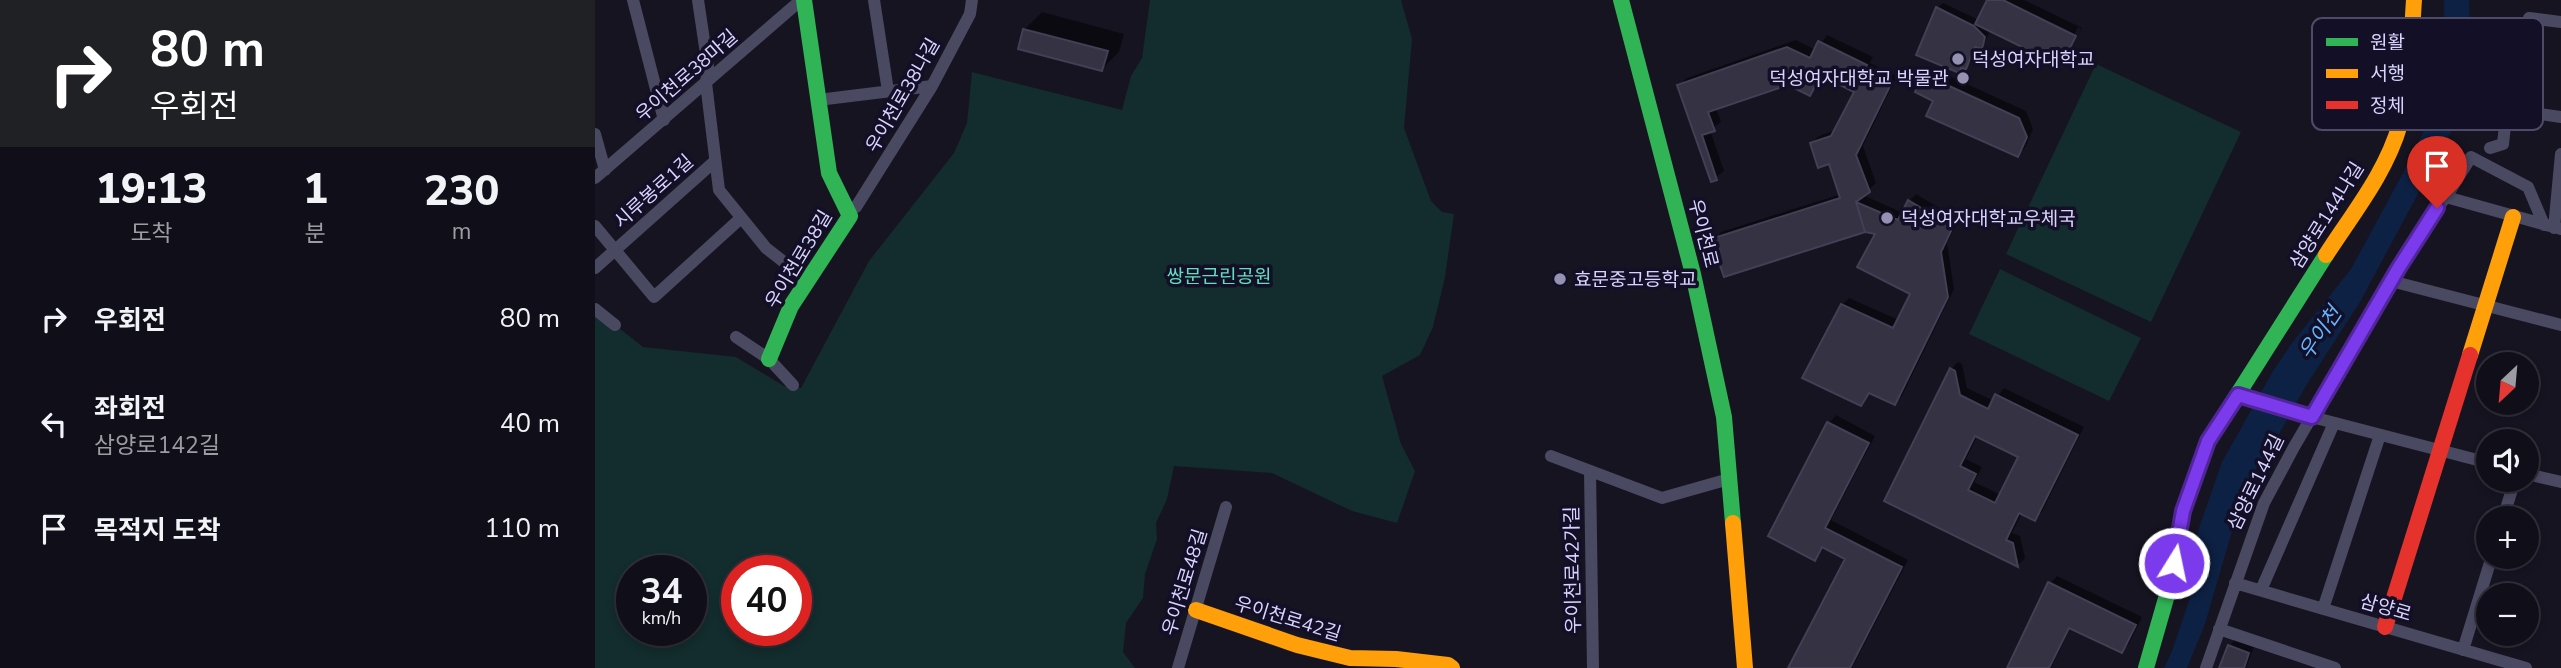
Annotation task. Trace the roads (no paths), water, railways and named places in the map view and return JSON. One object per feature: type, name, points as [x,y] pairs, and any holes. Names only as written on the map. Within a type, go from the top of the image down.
[{"type":"street","points":[[633,0],[664,120]]},
{"type":"street","name":"시루봉로1길","points":[[698,0],[708,66],[706,83],[719,190],[766,248],[798,273],[812,274]]},
{"type":"street","name":"우이천로38마길","points":[[600,174],[802,0]]},
{"type":"street","name":"우이천로38길","points":[[769,359],[791,306],[850,216],[829,173],[802,0]]},
{"type":"street","points":[[874,0],[888,92]]},
{"type":"street","name":"우이천로38나길","points":[[856,206],[932,86],[970,14],[972,0]]},
{"type":"street","name":"우이천로","points":[[1622,0],[1693,274],[1724,417],[1745,668]]},
{"type":"street","name":"삼양로144나길","points":[[2413,18],[2414,0]]},
{"type":"street","points":[[2543,20],[2561,22]]},
{"type":"street","points":[[818,100],[932,86]]},
{"type":"street","points":[[2543,114],[2561,117]]},
{"type":"street","name":"삼양로144나길","points":[[2146,668],[2169,589],[2183,511],[2208,441],[2376,178],[2397,130]]},
{"type":"street","points":[[2490,148],[2503,144],[2504,130]]},
{"type":"street","points":[[595,134],[600,174]]},
{"type":"street","points":[[2446,197],[2553,227],[2561,154]]},
{"type":"street","name":"삼양로144길","points":[[2206,668],[2265,503],[2391,281],[2428,219],[2446,197],[2471,157],[2528,187],[2553,227]]},
{"type":"street","name":"시루봉로1길","points":[[595,268],[715,162]]},
{"type":"street","points":[[2385,627],[2513,217]]},
{"type":"street","name":"시루봉로1길","points":[[616,250],[654,297],[741,218]]},
{"type":"street","points":[[595,226],[616,250]]},
{"type":"street","points":[[2391,281],[2561,325]]},
{"type":"street","points":[[595,309],[615,325]]},
{"type":"street","points":[[736,337],[769,359],[793,385]]},
{"type":"street","points":[[2238,395],[2476,460]]},
{"type":"street","points":[[2261,590],[2334,423]]},
{"type":"street","points":[[2323,609],[2380,435]]},
{"type":"street","points":[[1551,456],[1663,498],[1729,479]]},
{"type":"street","name":"우이천로42가길","points":[[1590,471],[1593,668]]},
{"type":"street","points":[[2539,477],[2561,482]]},
{"type":"street","name":"우이천로48길","points":[[1178,668],[1226,507]]},
{"type":"street","points":[[2463,650],[2488,569]]},
{"type":"street","name":"삼양로","points":[[2235,583],[2526,668]]},
{"type":"street","name":"우이천로42길","points":[[1196,610],[1297,645],[1350,658],[1396,659],[1448,665],[1452,668]]},
{"type":"street","points":[[2219,629],[2336,668]]},
{"type":"water","name":"우이천","points":[[2444,0],[2469,0],[2470,18],[2444,18]]},
{"type":"water","name":"우이천","points":[[2424,130],[2452,130],[2360,302],[2307,384],[2274,443],[2246,483],[2205,624],[2187,668],[2164,668],[2191,595],[2198,531],[2222,462],[2273,371],[2351,269]]},
{"type":"place","name":"덕성여자대학교","points":[[1958,59]]},
{"type":"place","name":"덕성여자대학교 박물관","points":[[1963,78]]},
{"type":"place","name":"덕성여자대학교우체국","points":[[1887,218]]},
{"type":"place","name":"효문중고등학교","points":[[1560,279]]},
{"type":"park label","name":"쌍문근린공원","points":[[1219,276]]}]
